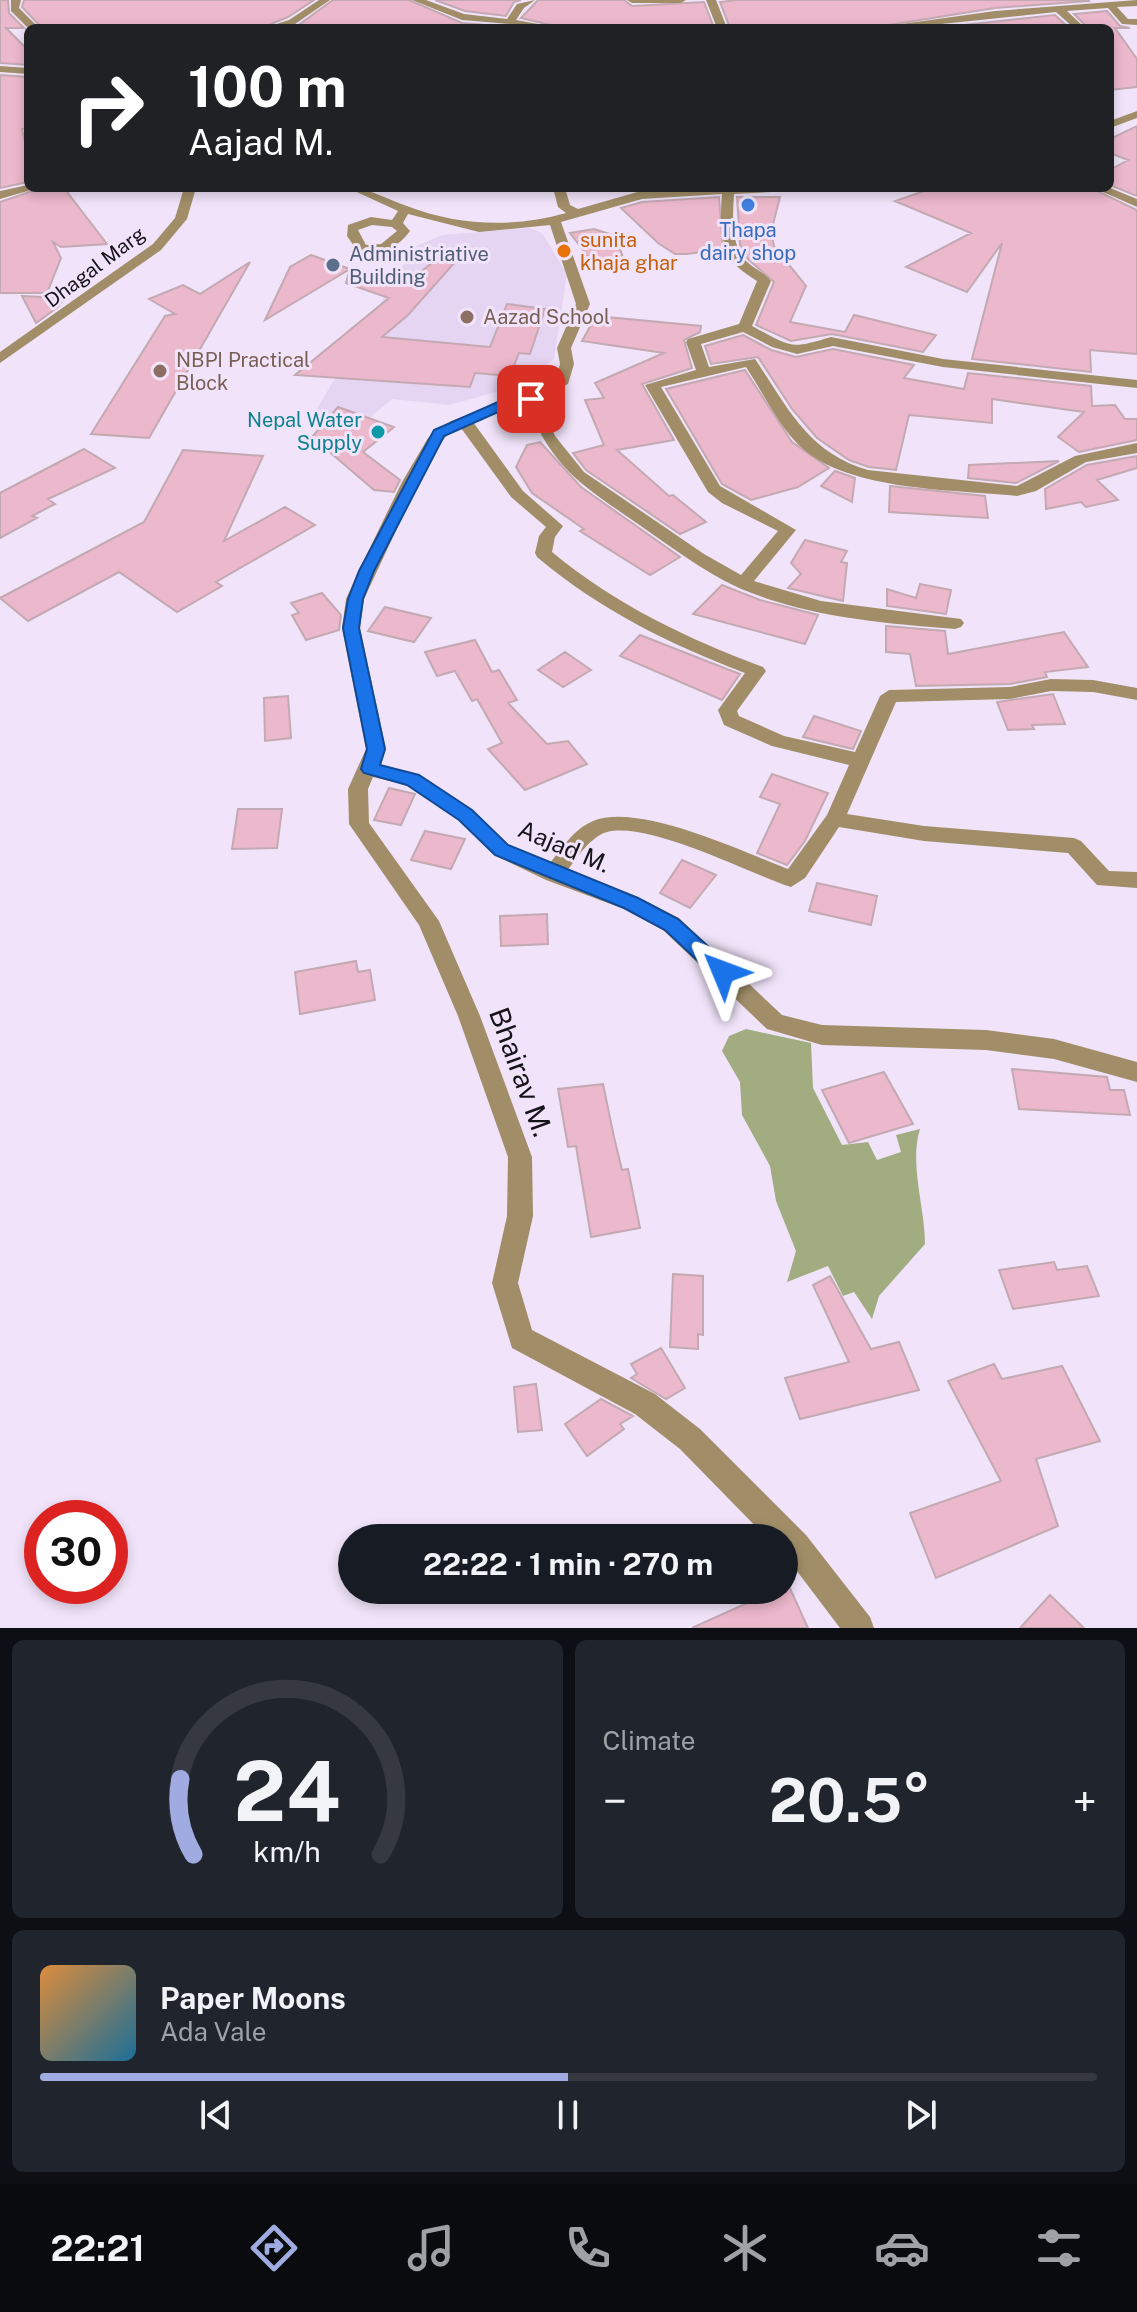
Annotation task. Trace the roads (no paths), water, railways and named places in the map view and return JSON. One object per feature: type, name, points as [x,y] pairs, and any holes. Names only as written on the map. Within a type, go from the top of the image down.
[{"type":"street","points":[[16,0],[14,9],[30,24]]},
{"type":"street","points":[[284,24],[325,0]]},
{"type":"street","points":[[417,0],[462,17],[519,24]]},
{"type":"street","points":[[510,23],[520,6],[530,0]]},
{"type":"street","points":[[632,0],[681,0]]},
{"type":"street","points":[[711,0],[720,24]]},
{"type":"street","points":[[916,24],[1137,3]]},
{"type":"street","points":[[1110,5],[1125,22],[1137,22]]},
{"type":"street","points":[[1058,9],[1075,24]]},
{"type":"street","points":[[0,69],[24,71]]},
{"type":"street","points":[[1114,123],[1137,114]]},
{"type":"street","points":[[1123,196],[1137,188]]},
{"type":"street","points":[[0,195],[24,190]]},
{"type":"street","name":"Dhagal Marg","points":[[0,359],[157,247],[181,219],[189,192]]},
{"type":"street","points":[[363,192],[405,210],[479,228],[537,225],[641,195],[693,192]]},
{"type":"street","points":[[560,192],[564,207],[575,213]]},
{"type":"street","points":[[728,192],[733,251],[739,262],[758,273],[764,281],[745,327]]},
{"type":"street","points":[[1112,192],[1137,203]]},
{"type":"street","points":[[396,224],[405,210]]},
{"type":"street","name":"Aajad M.","points":[[554,220],[583,304],[564,348],[567,364],[561,384],[531,399],[503,405],[439,433],[355,599],[351,628],[376,749],[370,769],[413,780],[466,815],[501,850],[553,874],[631,903],[671,924],[775,1022],[822,1035],[986,1040],[1054,1049],[1137,1072]]},
{"type":"street","points":[[703,371],[693,342],[745,327],[794,352],[816,350],[831,341],[943,363],[1137,384]]},
{"type":"street","points":[[743,583],[788,530],[728,500],[714,489],[652,385],[750,362],[800,438],[840,467],[867,475],[1017,491],[1035,489],[1058,469],[1084,456],[1137,448]]},
{"type":"street","points":[[531,399],[548,437],[578,475],[698,558],[743,583],[775,597],[859,615],[955,623]]},
{"type":"street","points":[[465,422],[517,494],[555,526],[547,536],[543,553],[584,590],[656,632],[757,671],[727,710],[731,720],[779,741],[862,761]]},
{"type":"street","points":[[553,874],[576,846],[601,825],[625,824],[674,835],[791,879],[803,870],[825,828],[835,819],[889,696],[1010,693],[1051,685],[1093,686],[1137,694]]},
{"type":"street","name":"Bhairav M.","points":[[376,749],[358,789],[359,824],[428,921],[469,1016],[520,1157],[520,1216],[505,1283],[521,1339],[645,1404],[690,1439],[796,1545],[859,1628]]},
{"type":"street","points":[[835,819],[891,832],[960,841],[1074,846],[1104,879],[1137,880]]},
{"type":"place","name":"Thapa dairy shop","points":[[748,205]]},
{"type":"place","name":"sunita khaja ghar","points":[[564,251]]},
{"type":"place","name":"Administriative Building","points":[[333,265]]},
{"type":"place","name":"Aazad School","points":[[467,317]]},
{"type":"place","name":"NBPI Practical Block","points":[[160,371]]},
{"type":"place","name":"Nepal Water Supply","points":[[378,432]]}]
